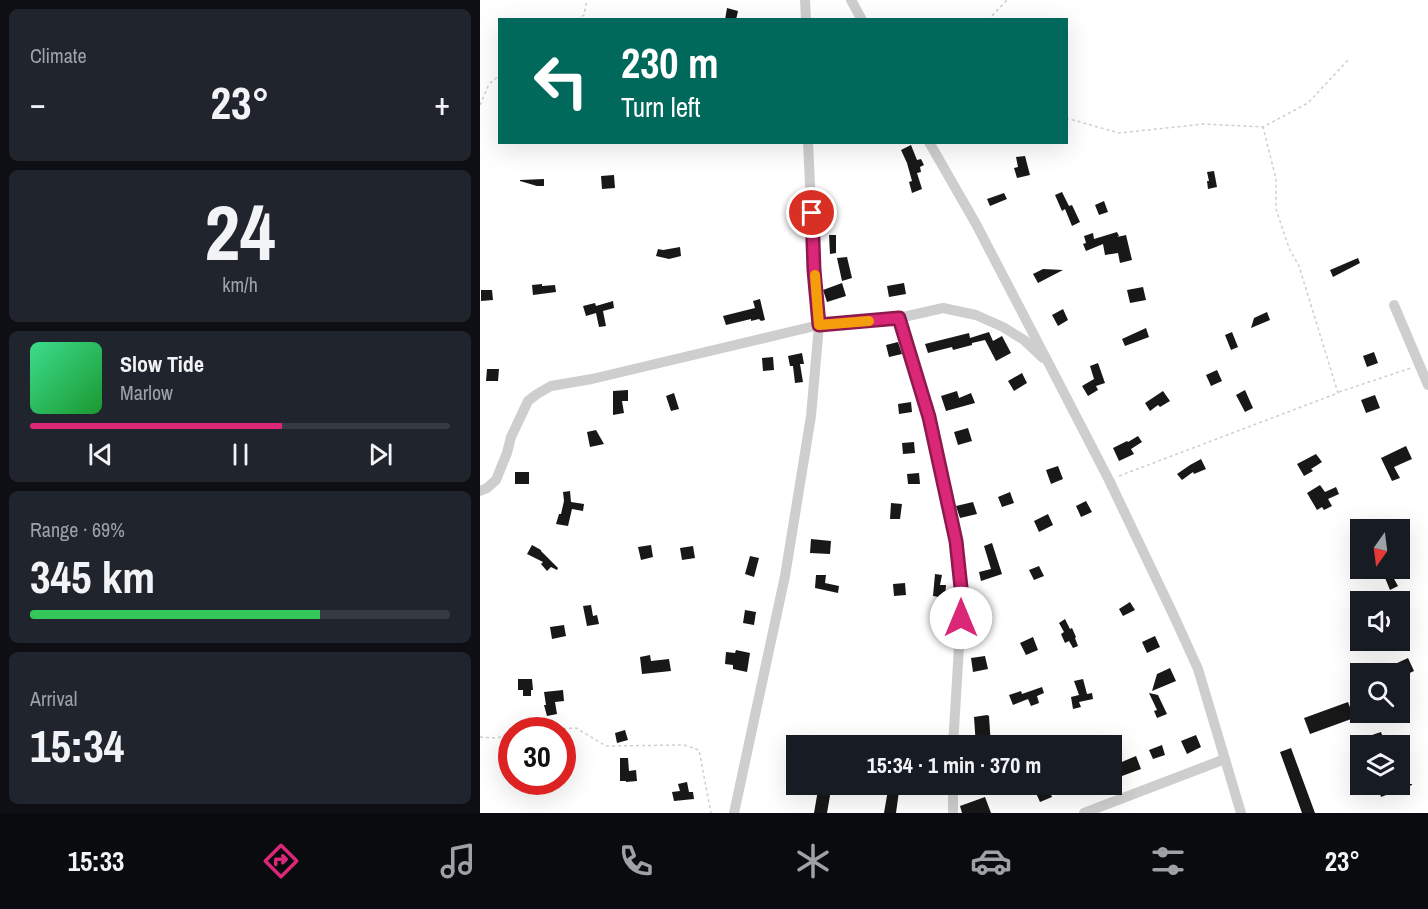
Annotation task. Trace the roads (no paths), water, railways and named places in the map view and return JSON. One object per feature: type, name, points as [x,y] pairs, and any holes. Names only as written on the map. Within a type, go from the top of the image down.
[{"type":"street","points":[[805,0],[806,18]]},
{"type":"street","points":[[851,0],[861,18]]},
{"type":"street","points":[[734,813],[791,541],[811,416],[819,325],[808,144]]},
{"type":"street","points":[[930,144],[976,224],[1109,480],[1173,614],[1198,669],[1241,813]]},
{"type":"street","points":[[1394,305],[1428,385]]},
{"type":"street","points":[[480,491],[496,480],[511,437],[528,401],[551,386],[592,379],[819,325],[899,318],[943,308],[976,315],[1003,327],[1024,340],[1049,364]]},
{"type":"street","points":[[899,318],[929,417],[956,541],[962,597],[954,735]]},
{"type":"street","points":[[1084,813],[1225,759]]},
{"type":"street","points":[[953,795],[953,813]]}]
